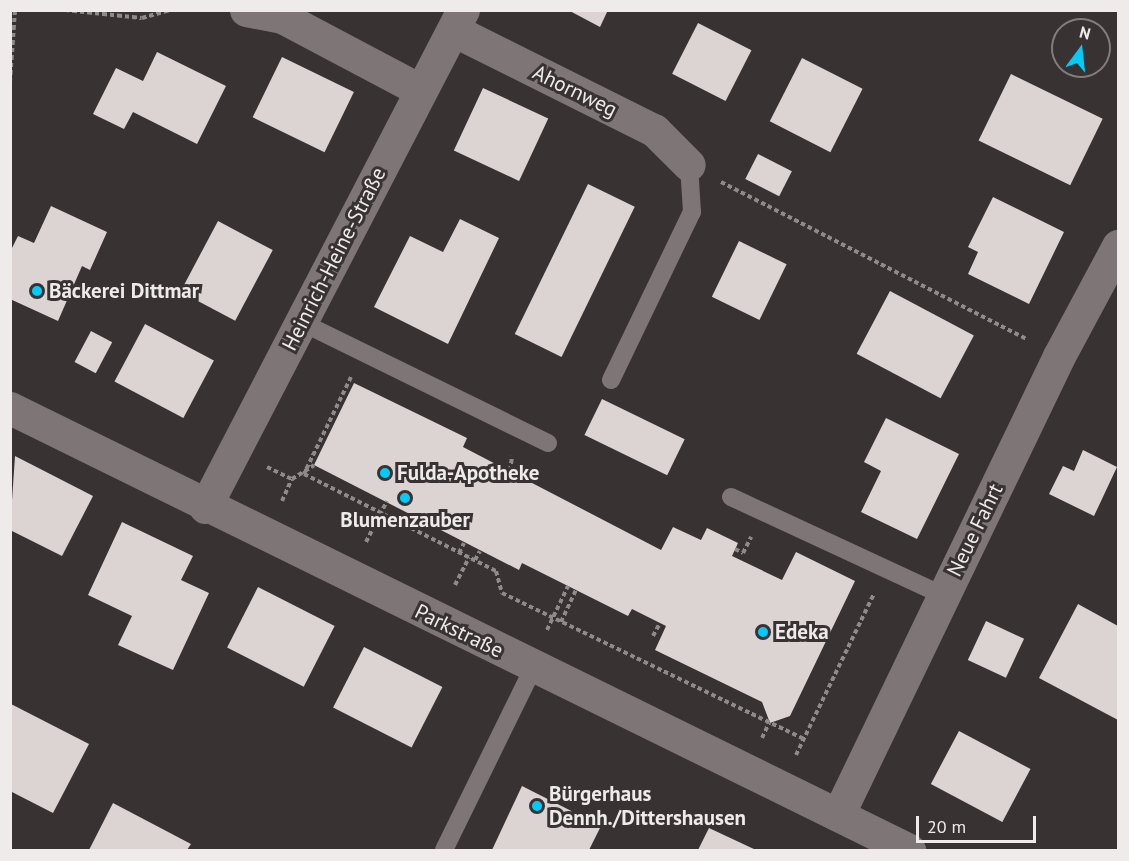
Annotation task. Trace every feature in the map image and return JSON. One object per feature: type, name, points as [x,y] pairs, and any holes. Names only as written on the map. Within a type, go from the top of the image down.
[{"type":"street","points":[[246,10],[282,17],[420,90]]},
{"type":"street","name":"Heinrich-Heine-Straße","points":[[205,507],[458,20]]},
{"type":"street","name":"Ahornweg","points":[[458,20],[654,130],[688,165]]},
{"type":"street","name":"Neue Fahrt","points":[[838,816],[1059,356],[1119,246]]},
{"type":"street","name":"Parkstraße","points":[[10,408],[205,507],[909,850]]},
{"type":"lane","points":[[611,380],[692,212],[688,165]]},
{"type":"lane","points":[[301,322],[548,443]]},
{"type":"lane","points":[[731,497],[944,596]]},
{"type":"lane","points":[[444,850],[534,668]]},
{"type":"path","points":[[10,82],[15,10]]},
{"type":"path","points":[[65,10],[142,18],[170,10]]},
{"type":"path","points":[[688,165],[1059,356]]},
{"type":"path","points":[[303,474],[352,374]]},
{"type":"path","points":[[262,464],[292,479]]},
{"type":"path","points":[[279,506],[292,479],[314,465]]},
{"type":"path","points":[[303,474],[496,571],[502,593],[804,739]]},
{"type":"path","points":[[360,555],[387,501]]},
{"type":"path","points":[[459,553],[464,543]]},
{"type":"path","points":[[475,561],[480,551]]},
{"type":"path","points":[[544,636],[568,586]]},
{"type":"path","points":[[561,622],[576,590]]},
{"type":"path","points":[[805,764],[794,759],[876,590]]},
{"type":"path","points":[[653,636],[660,623]]},
{"type":"building","points":[[568,10],[608,10],[600,27]]},
{"type":"building","points":[[698,23],[751,50],[726,101],[672,74]]},
{"type":"building","points":[[157,52],[226,86],[197,144],[133,112],[124,129],[93,114],[116,68],[143,81]]},
{"type":"building","points":[[282,57],[354,92],[325,152],[253,117]]},
{"type":"building","points":[[802,58],[863,89],[830,152],[770,121]]},
{"type":"building","points":[[1011,74],[1103,119],[1070,185],[979,141]]},
{"type":"building","points":[[483,88],[548,118],[519,181],[454,151]]},
{"type":"building","points":[[758,154],[792,171],[779,196],[745,179]]},
{"type":"building","points":[[588,184],[635,207],[562,357],[515,334]]},
{"type":"building","points":[[993,197],[1064,232],[1029,304],[968,274],[978,252],[968,247]]},
{"type":"building","points":[[51,206],[107,232],[90,270],[82,266],[58,321],[10,299],[10,252],[18,236],[34,243]]},
{"type":"building","points":[[460,219],[499,238],[448,344],[374,307],[410,236],[443,252]]},
{"type":"building","points":[[218,221],[273,250],[235,321],[180,292]]},
{"type":"building","points":[[739,241],[787,264],[759,320],[712,297]]},
{"type":"building","points":[[890,291],[974,336],[941,398],[857,354]]},
{"type":"building","points":[[145,324],[214,361],[183,418],[114,381]]},
{"type":"building","points":[[91,331],[112,342],[96,373],[75,362]]},
{"type":"building","points":[[354,383],[467,438],[463,447],[661,550],[673,527],[701,540],[707,528],[738,543],[732,556],[782,580],[796,552],[855,581],[790,716],[770,723],[762,702],[655,650],[666,626],[632,609],[628,616],[522,563],[519,570],[314,465]]},
{"type":"building","points":[[602,399],[685,439],[667,475],[584,435]]},
{"type":"building","points":[[886,418],[959,454],[917,539],[861,512],[881,471],[864,462]]},
{"type":"building","points":[[1083,450],[1117,467],[1094,516],[1049,494],[1063,466],[1074,471]]},
{"type":"building","points":[[15,456],[93,496],[62,556],[10,530]]},
{"type":"building","points":[[122,522],[193,556],[181,580],[209,593],[173,670],[118,645],[132,616],[88,595]]},
{"type":"building","points":[[258,587],[335,626],[304,687],[227,648]]},
{"type":"building","points":[[1078,604],[1118,626],[1118,720],[1039,678]]},
{"type":"building","points":[[986,621],[1024,639],[1006,678],[968,660]]},
{"type":"building","points":[[364,647],[442,687],[412,748],[333,708]]},
{"type":"building","points":[[11,704],[89,744],[53,813],[10,791]]},
{"type":"building","points":[[959,731],[1031,769],[1002,822],[931,784]]},
{"type":"building","name":"Bürgerhaus Dennh./Dittershausen","points":[[522,786],[601,826],[589,850],[492,850]]},
{"type":"building","points":[[113,803],[191,844],[187,850],[89,850]]},
{"type":"building","points":[[709,828],[756,850],[698,850]]},
{"type":"place","name":"Bäckerei Dittmar","points":[[37,291]]},
{"type":"place","name":"Fulda-Apotheke","points":[[385,473]]},
{"type":"place","name":"Blumenzauber","points":[[405,498]]},
{"type":"place","name":"Edeka","points":[[763,632]]},
{"type":"place","name":"Bürgerhaus Dennh./Dittershausen","points":[[537,806]]}]
